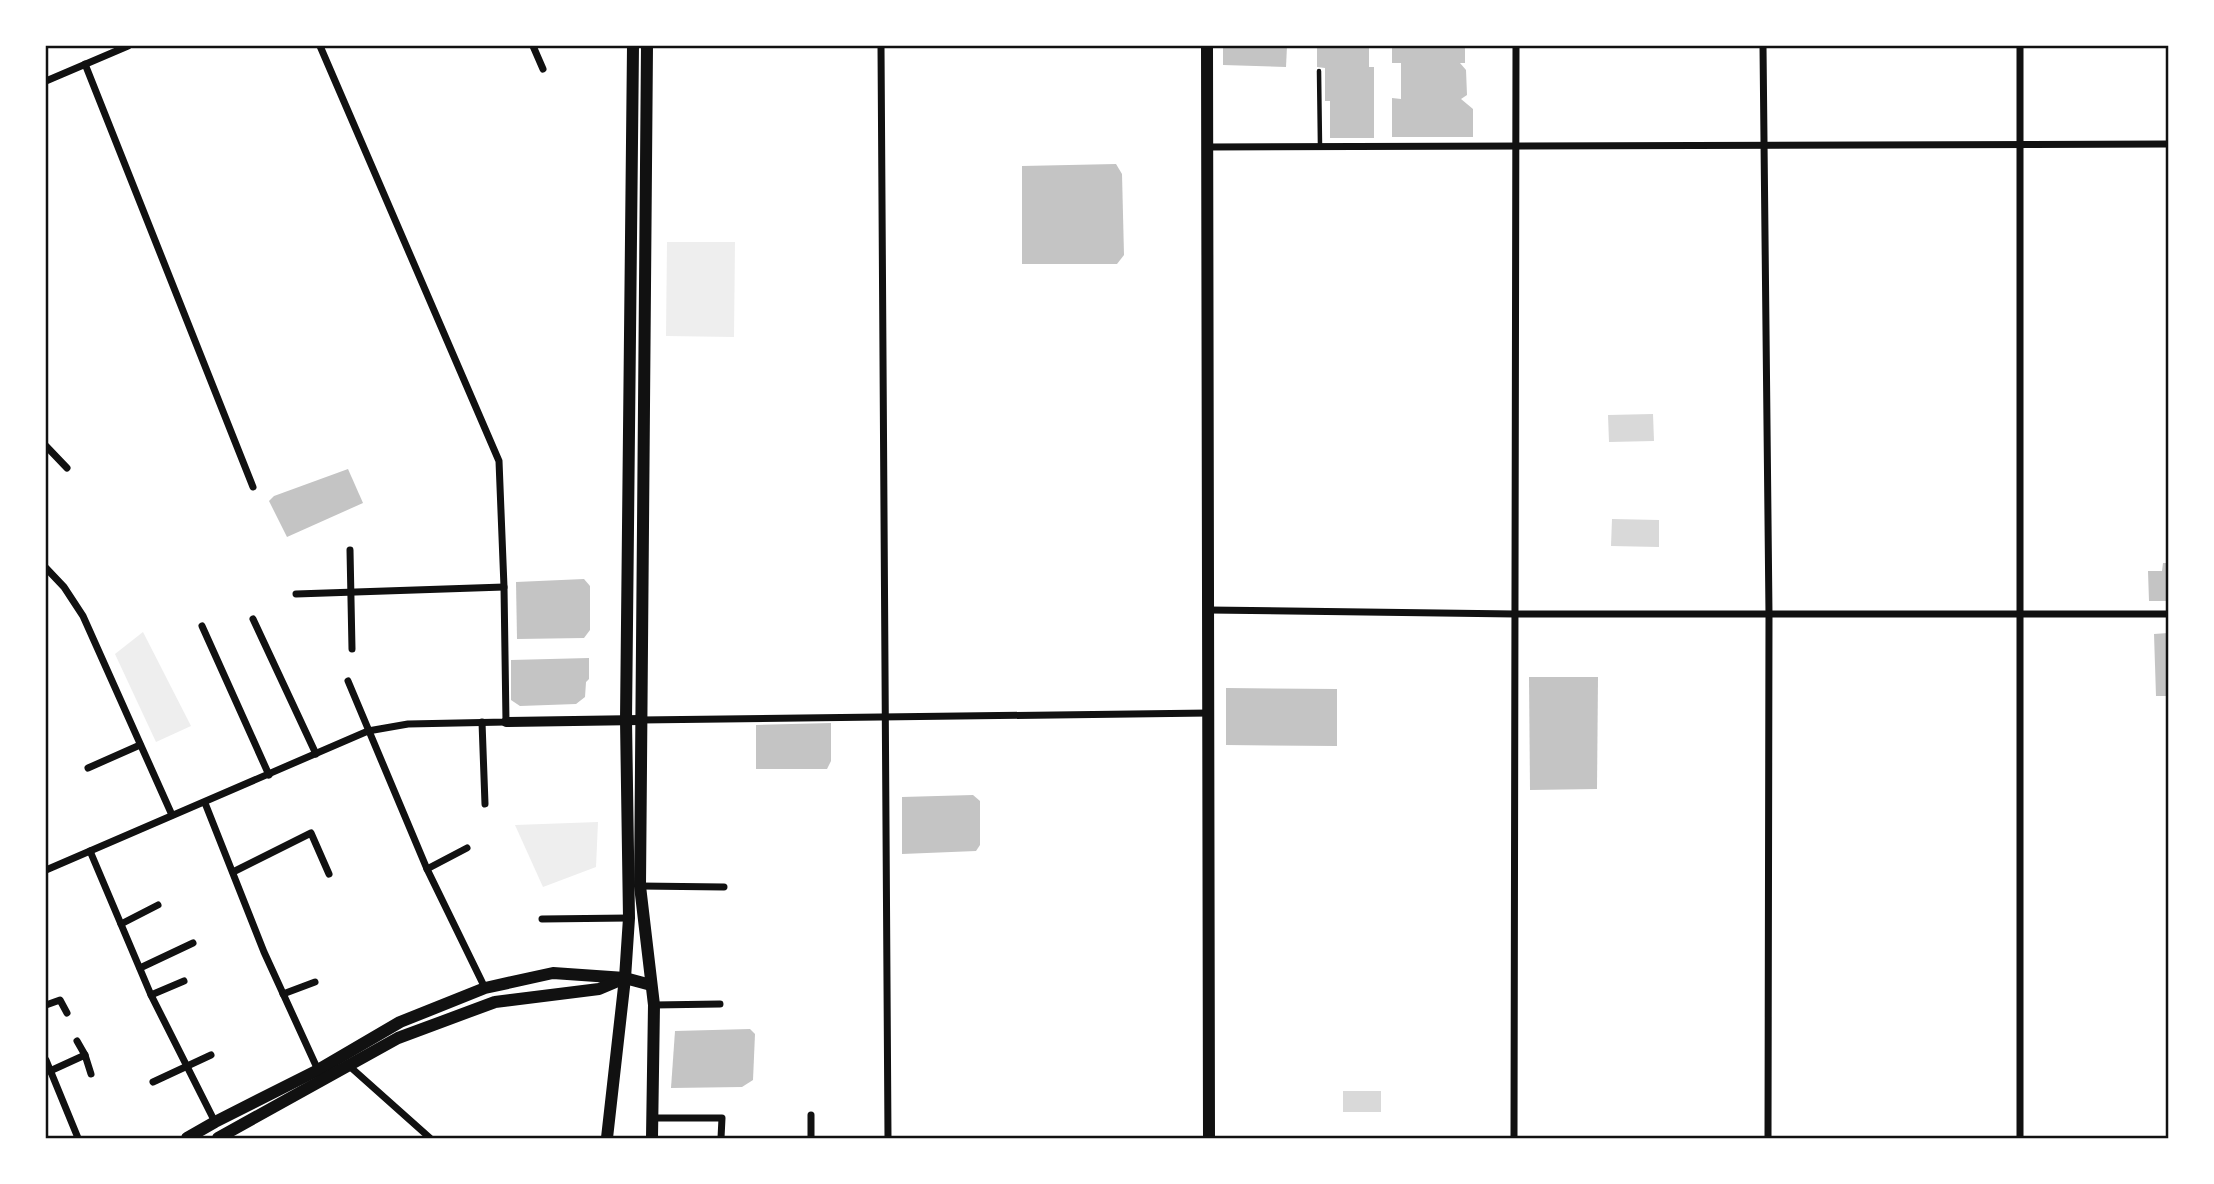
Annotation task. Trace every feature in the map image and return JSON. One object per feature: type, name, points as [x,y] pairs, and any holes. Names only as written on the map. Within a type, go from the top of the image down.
[{"type":"main road","points":[[607,1139],[629,918],[626,720],[633,46]]},
{"type":"main road","points":[[647,46],[640,886],[654,1005],[652,1139]]},
{"type":"main road","points":[[1207,46],[1209,1139]]},
{"type":"main road","points":[[187,1139],[318,1070],[400,1022],[485,988],[552,973],[625,978],[651,985]]},
{"type":"main road","points":[[218,1139],[398,1038],[495,1002],[599,989],[625,978]]},
{"type":"street","points":[[46,81],[128,46]]},
{"type":"street","points":[[320,46],[499,461],[506,722]]},
{"type":"street","points":[[533,46],[543,69]]},
{"type":"street","points":[[881,46],[888,1139]]},
{"type":"street","points":[[1514,1139],[1516,46]]},
{"type":"street","points":[[1763,46],[1769,614],[1768,1139]]},
{"type":"street","points":[[2020,46],[2020,1139]]},
{"type":"street","points":[[85,64],[253,488]]},
{"type":"street","points":[[1208,147],[2168,144]]},
{"type":"street","points":[[46,446],[67,468]]},
{"type":"street","points":[[350,551],[352,649]]},
{"type":"street","points":[[46,568],[64,587],[83,616],[172,815]]},
{"type":"street","points":[[296,594],[504,587]]},
{"type":"street","points":[[1209,610],[1515,614],[2168,614]]},
{"type":"street","points":[[253,618],[316,754]]},
{"type":"street","points":[[202,626],[269,775]]},
{"type":"street","points":[[348,681],[427,869],[485,988]]},
{"type":"street","points":[[46,870],[368,731],[408,724],[1209,713]]},
{"type":"street","points":[[482,722],[485,804]]},
{"type":"street","points":[[88,768],[140,745]]},
{"type":"street","points":[[205,803],[283,995],[318,1070]]},
{"type":"street","points":[[233,872],[311,833],[329,874]]},
{"type":"street","points":[[427,869],[467,848]]},
{"type":"street","points":[[90,851],[151,995],[215,1122]]},
{"type":"street","points":[[640,886],[724,887]]},
{"type":"street","points":[[121,924],[158,905]]},
{"type":"street","points":[[542,919],[629,918]]},
{"type":"street","points":[[140,968],[193,943]]},
{"type":"street","points":[[151,995],[184,981]]},
{"type":"street","points":[[283,995],[315,982]]},
{"type":"street","points":[[46,1005],[60,1000],[68,1013]]},
{"type":"street","points":[[654,1005],[720,1004]]},
{"type":"street","points":[[77,1041],[91,1074]]},
{"type":"street","points":[[50,1071],[85,1055]]},
{"type":"street","points":[[153,1082],[211,1055]]},
{"type":"street","points":[[338,1058],[430,1139]]},
{"type":"street","points":[[46,1060],[78,1139]]},
{"type":"street","points":[[811,1115],[811,1139]]},
{"type":"street","points":[[652,1118],[722,1118],[721,1139]]},
{"type":"lane","points":[[1319,71],[1320,147]]},
{"type":"shaded area","points":[[667,242],[735,242],[734,337],[666,336]]},
{"type":"shaded area","points":[[1653,414],[1654,441],[1609,442],[1608,415]]},
{"type":"shaded area","points":[[1612,519],[1659,520],[1659,547],[1611,546]]},
{"type":"shaded area","points":[[143,632],[191,726],[156,742],[115,654]]},
{"type":"shaded area","points":[[598,822],[596,867],[543,887],[515,825]]},
{"type":"shaded area","points":[[1343,1091],[1381,1091],[1381,1112],[1343,1112]]},
{"type":"building","points":[[1223,46],[1287,46],[1286,67],[1223,65]]},
{"type":"building","points":[[1317,46],[1369,46],[1369,67],[1374,67],[1374,138],[1330,138],[1330,101],[1325,101],[1325,68],[1317,67]]},
{"type":"building","points":[[1392,46],[1465,46],[1465,63],[1460,63],[1466,70],[1467,95],[1461,99],[1473,109],[1473,137],[1392,137],[1392,98],[1401,99],[1401,63],[1392,63]]},
{"type":"building","points":[[1116,164],[1122,174],[1124,255],[1117,264],[1022,264],[1022,166]]},
{"type":"building","points":[[348,469],[363,503],[287,537],[269,501],[274,496]]},
{"type":"building","points":[[2163,563],[2168,563],[2168,601],[2149,601],[2148,571],[2162,571]]},
{"type":"building","points":[[584,579],[590,586],[590,630],[584,638],[517,639],[516,582]]},
{"type":"building","points":[[2168,633],[2168,696],[2156,696],[2154,634]]},
{"type":"building","points":[[589,658],[589,679],[586,682],[585,697],[576,704],[520,706],[511,700],[511,660]]},
{"type":"building","points":[[1529,677],[1598,677],[1597,789],[1530,790]]},
{"type":"building","points":[[1226,688],[1337,689],[1337,746],[1226,745]]},
{"type":"building","points":[[831,723],[831,761],[827,769],[756,769],[756,725]]},
{"type":"building","points":[[973,795],[980,801],[980,845],[976,851],[902,854],[902,797]]},
{"type":"building","points":[[750,1029],[755,1034],[753,1080],[742,1087],[671,1088],[675,1031]]}]
